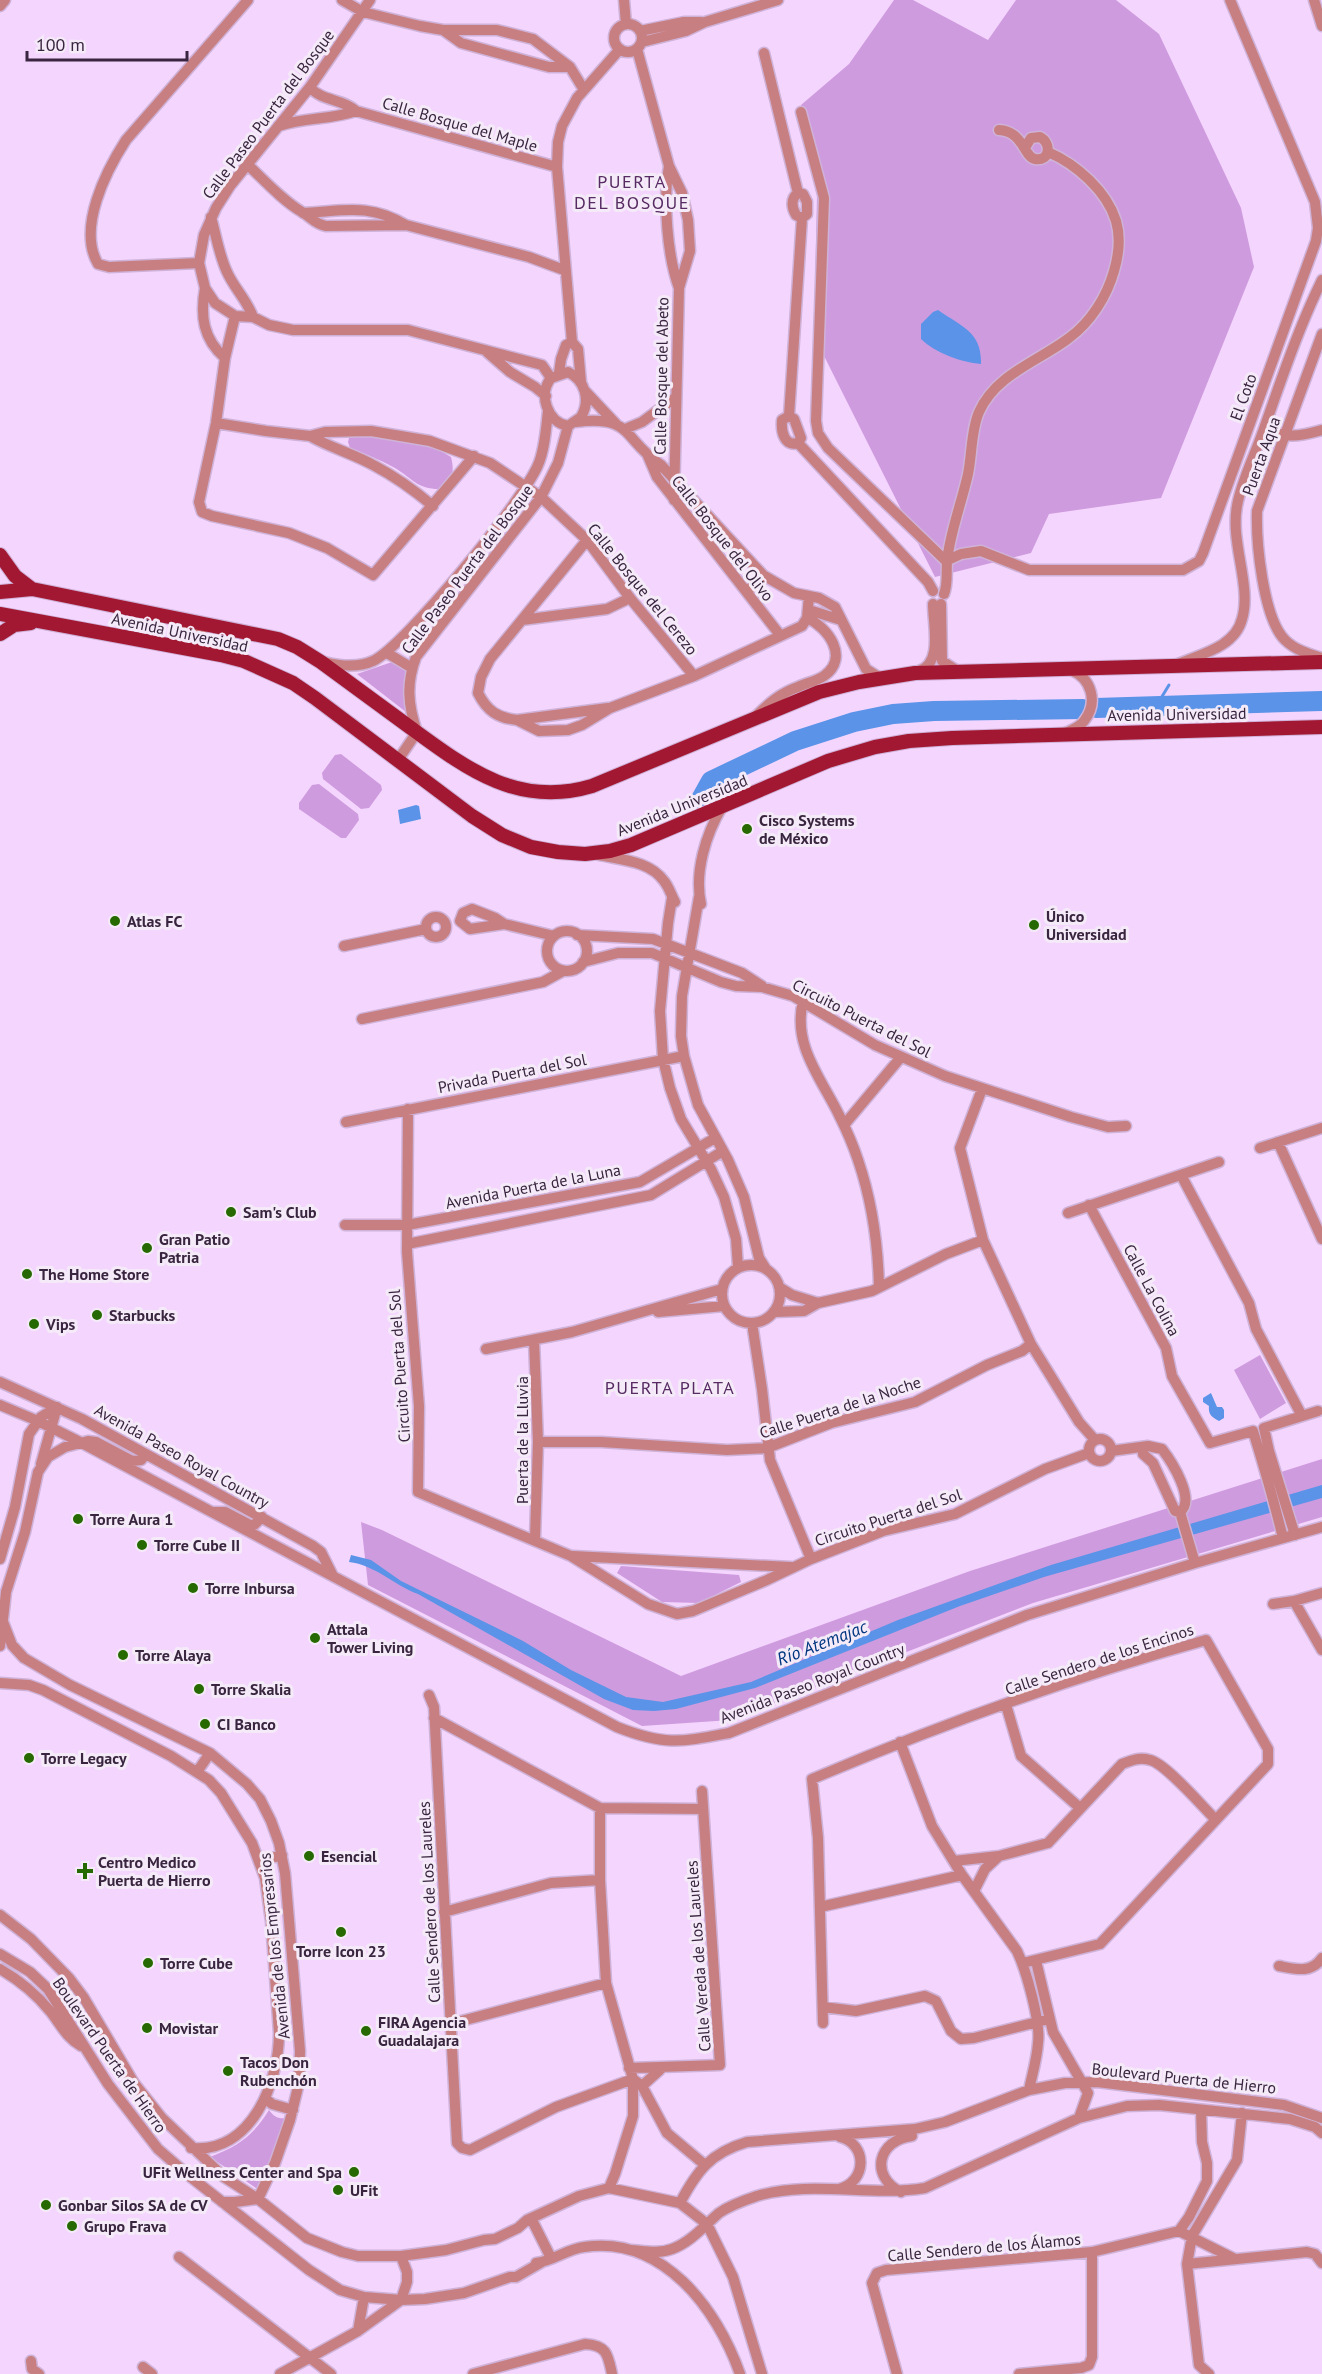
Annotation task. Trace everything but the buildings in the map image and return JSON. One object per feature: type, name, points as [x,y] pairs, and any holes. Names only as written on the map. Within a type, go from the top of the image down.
[{"type":"main road","points":[[0,555],[15,576],[32,589]]},
{"type":"main road","name":"Avenida Universidad","points":[[0,591],[32,589],[259,634],[297,647],[468,769],[485,778],[521,790],[579,790],[609,781],[819,692],[880,678],[915,673],[1322,660]]},
{"type":"main road","name":"Avenida Universidad","points":[[0,614],[221,655],[269,670],[315,698],[472,816],[501,835],[531,847],[558,852],[591,853],[631,845],[828,761],[875,747],[909,741],[1322,727]]},
{"type":"main road","points":[[0,634],[14,625],[47,622]]},
{"type":"street","points":[[0,6],[5,0]]},
{"type":"street","points":[[219,251],[200,258],[109,267],[98,264],[93,254],[92,232],[95,208],[112,162],[126,140],[248,0]]},
{"type":"street","points":[[342,0],[363,12],[443,30],[497,30],[533,39],[570,67],[584,90]]},
{"type":"street","name":"Calle Paseo Puerta del Bosque","points":[[200,258],[211,217],[230,186],[310,87],[370,0]]},
{"type":"street","points":[[624,0],[626,24]]},
{"type":"street","points":[[640,40],[636,26],[626,24],[616,31],[614,38],[620,49],[628,52],[640,40],[686,32],[705,22],[778,0]]},
{"type":"street","name":"El Coto","points":[[946,561],[975,551],[990,554],[1034,571],[1183,570],[1199,561],[1316,241],[1318,228],[1315,202],[1230,0]]},
{"type":"street","points":[[1314,0],[1322,27]]},
{"type":"street","points":[[443,30],[461,43],[549,67],[570,67]]},
{"type":"street","name":"Calle Bosque del Abeto","points":[[640,40],[669,166],[681,193],[688,220],[690,251],[679,288],[674,500]]},
{"type":"street","points":[[572,424],[585,411],[578,349],[572,342],[564,270],[557,167],[558,142],[562,126],[577,98],[620,49]]},
{"type":"street","points":[[764,53],[798,193],[794,198],[793,208],[796,215],[802,218],[789,416],[782,420],[782,432],[789,442],[798,443],[928,582],[933,591],[937,589],[942,661],[959,672]]},
{"type":"street","name":"Calle Bosque del Maple","points":[[310,87],[322,97],[348,104],[356,111],[557,167]]},
{"type":"street","name":"Calle Bosque del Maple","points":[[279,127],[291,122],[345,115],[356,111]]},
{"type":"street","points":[[801,112],[824,198],[816,383],[818,433],[828,448],[946,561]]},
{"type":"street","points":[[999,130],[1006,130],[1015,136],[1026,146],[1032,158],[1041,158],[1048,152],[1048,143],[1040,137],[1031,138],[1026,146]]},
{"type":"street","points":[[915,673],[930,666],[934,657],[939,601],[946,561],[968,475],[978,413],[989,394],[1006,378],[1070,337],[1088,321],[1111,282],[1118,258],[1117,225],[1105,196],[1090,181],[1057,156],[1048,152]]},
{"type":"street","points":[[248,165],[293,208],[303,213],[315,224],[326,226],[406,225],[529,257],[564,270]]},
{"type":"street","name":"Calle Bosque del Abeto","points":[[669,166],[665,189],[672,271],[679,288]]},
{"type":"street","points":[[303,213],[369,210],[389,214],[406,225]]},
{"type":"street","name":"Calle Paseo Puerta del Bosque","points":[[211,217],[227,273],[249,304],[253,317]]},
{"type":"street","points":[[200,258],[205,288],[201,310],[204,326],[209,339],[225,358]]},
{"type":"street","name":"Puerta Aqua","points":[[1176,665],[1217,647],[1233,637],[1242,620],[1244,596],[1237,551],[1237,506],[1300,325],[1322,280]]},
{"type":"street","points":[[205,288],[215,303],[235,316],[253,317],[293,330],[408,330],[542,365],[555,375]]},
{"type":"street","points":[[235,316],[225,358],[216,423],[199,502],[202,512],[289,533],[327,548],[373,575],[434,506],[474,456]]},
{"type":"street","name":"Puerta Aqua","points":[[1322,334],[1257,511],[1257,548],[1275,626],[1285,640],[1303,652],[1322,660]]},
{"type":"street","points":[[572,342],[566,345],[555,375],[547,383],[548,411],[552,419],[559,424],[599,420],[621,426],[642,422],[676,397]]},
{"type":"street","points":[[484,350],[510,372],[546,396]]},
{"type":"street","points":[[555,375],[568,372],[576,376],[583,387]]},
{"type":"street","name":"Calle Bosque del Olivo","points":[[583,387],[648,456],[674,478],[763,574],[794,593],[807,610],[814,629],[832,638],[836,650],[832,668],[823,677],[784,692],[751,720]]},
{"type":"street","name":"Calle Paseo Puerta del Bosque","points":[[321,662],[355,666],[372,662],[387,653],[450,584],[527,488],[540,462],[548,411]]},
{"type":"street","points":[[216,423],[310,436],[374,465],[434,506]]},
{"type":"street","name":"Calle Paseo Puerta del Bosque","points":[[417,732],[408,698],[412,668],[419,653],[541,497],[558,463],[572,424]]},
{"type":"street","points":[[1264,429],[1284,436],[1299,436],[1322,430]]},
{"type":"street","name":"Calle Bosque del Cerezo","points":[[310,436],[325,432],[371,431],[430,441],[490,463],[541,497],[587,540],[630,598],[694,676]]},
{"type":"street","name":"Calle Bosque del Olivo","points":[[648,456],[657,477],[780,635]]},
{"type":"street","points":[[587,540],[490,659],[481,676],[478,693],[489,710],[498,716],[518,720],[539,731],[554,732],[582,725],[610,708],[694,676],[780,635],[807,610]]},
{"type":"street","points":[[747,592],[763,574]]},
{"type":"street","points":[[450,584],[464,595]]},
{"type":"street","points":[[522,620],[607,609],[630,598]]},
{"type":"street","name":"Calle Bosque del Olivo","points":[[807,610],[824,607],[841,620],[866,669],[880,678]]},
{"type":"street","points":[[172,646],[177,633],[188,628],[234,636],[259,634]]},
{"type":"street","points":[[387,653],[412,668]]},
{"type":"street","points":[[1064,734],[1084,721],[1091,704],[1089,684],[1084,677],[1068,668]]},
{"type":"street","points":[[518,720],[610,708]]},
{"type":"street","points":[[398,760],[417,732]]},
{"type":"street","points":[[722,807],[711,829],[700,871],[699,922],[695,931],[682,996],[684,1056],[698,1105],[744,1197],[759,1258],[775,1277],[779,1287],[778,1304],[768,1318],[752,1323],[735,1319],[724,1306],[722,1289],[730,1272],[748,1265],[766,1269]]},
{"type":"street","points":[[591,853],[650,868],[664,880],[672,898],[660,1023],[663,1059],[675,1104],[686,1129],[706,1161],[729,1211],[738,1250],[738,1267]]},
{"type":"street","points":[[460,921],[463,913],[472,909],[504,924],[554,936]]},
{"type":"street","points":[[344,946],[426,929],[427,921],[434,916],[442,918],[446,924],[460,921]]},
{"type":"street","points":[[460,921],[470,929],[504,924]]},
{"type":"street","points":[[362,1019],[543,982],[563,971],[571,971],[584,962],[586,947],[577,934],[565,932],[554,936],[549,942],[548,957],[551,963],[563,971]]},
{"type":"street","name":"Circuito Puerta del Sol","points":[[577,934],[653,939],[667,943],[742,973],[762,987],[803,1001],[856,1034],[902,1057],[982,1089],[1108,1127],[1126,1126]]},
{"type":"street","name":"Circuito Puerta del Sol","points":[[584,962],[602,956],[628,952],[652,953],[736,986],[762,987]]},
{"type":"street","points":[[803,1001],[801,1025],[809,1062],[844,1125],[861,1170],[872,1210],[879,1263],[879,1287]]},
{"type":"street","name":"Privada Puerta del Sol","points":[[346,1122],[684,1056]]},
{"type":"street","points":[[844,1125],[902,1057]]},
{"type":"street","points":[[982,1089],[960,1148],[982,1240],[1031,1344],[1079,1422],[1095,1440],[1106,1441],[1111,1450],[1109,1457],[1100,1461],[1093,1459],[1089,1453],[1090,1446],[1095,1440]]},
{"type":"street","name":"Circuito Puerta del Sol","points":[[408,1109],[407,1244],[409,1303],[419,1406],[418,1492],[535,1539],[571,1556],[648,1604],[677,1614],[693,1611],[811,1558],[884,1531],[955,1514],[1044,1469],[1089,1453]]},
{"type":"street","points":[[1260,1148],[1322,1128]]},
{"type":"street","name":"Avenida Puerta de la Luna","points":[[345,1225],[407,1225],[640,1182],[715,1138]]},
{"type":"street","points":[[1278,1142],[1322,1239]]},
{"type":"street","name":"Avenida Puerta de la Luna","points":[[407,1244],[651,1195],[723,1151]]},
{"type":"street","points":[[1068,1213],[1220,1162]]},
{"type":"street","points":[[1181,1175],[1250,1303],[1256,1329],[1302,1416]]},
{"type":"street","points":[[546,1199],[550,1215]]},
{"type":"street","name":"Calle La Colina","points":[[1089,1205],[1166,1348],[1172,1376],[1210,1443],[1252,1431],[1266,1478],[1275,1485],[1292,1522],[1295,1535]]},
{"type":"street","points":[[774,1312],[804,1311],[818,1303],[867,1292],[946,1254],[982,1240]]},
{"type":"street","points":[[779,1287],[792,1295],[818,1303]]},
{"type":"street","points":[[486,1349],[534,1340],[643,1313],[677,1300],[722,1289]]},
{"type":"street","points":[[643,1313],[724,1306]]},
{"type":"street","points":[[752,1323],[770,1460],[811,1558]]},
{"type":"street","name":"Puerta de la Lluvia","points":[[534,1340],[538,1442],[535,1539]]},
{"type":"street","name":"Calle Puerta de la Noche","points":[[538,1442],[601,1442],[727,1450],[767,1448],[831,1423],[915,1402],[1031,1344]]},
{"type":"street","name":"Avenida Paseo Royal Country","points":[[0,1382],[57,1407],[262,1517],[321,1552],[333,1576]]},
{"type":"street","name":"Avenida Paseo Royal Country","points":[[0,1405],[80,1442],[618,1727],[644,1738],[680,1742],[729,1733],[1027,1615],[1195,1563],[1322,1527]]},
{"type":"street","points":[[0,1559],[15,1507],[29,1434],[38,1421],[57,1407]]},
{"type":"street","points":[[0,1646],[1,1617],[6,1592],[25,1532],[38,1472],[57,1407]]},
{"type":"street","name":"Calle La Colina","points":[[1283,1538],[1264,1428],[1318,1411]]},
{"type":"street","points":[[38,1472],[48,1457],[56,1451],[80,1442],[96,1442],[132,1461],[141,1460],[146,1454]]},
{"type":"street","points":[[1111,1450],[1162,1449],[1174,1467],[1187,1501],[1180,1512],[1195,1563]]},
{"type":"street","points":[[1146,1450],[1167,1506],[1180,1512]]},
{"type":"street","points":[[209,1512],[225,1512],[254,1525],[262,1517]]},
{"type":"street","name":"Circuito Puerta del Sol","points":[[571,1556],[794,1567]]},
{"type":"street","points":[[1273,1604],[1322,1593]]},
{"type":"street","points":[[1294,1601],[1322,1650]]},
{"type":"street","name":"Avenida de los Empresarios","points":[[1,1617],[12,1644],[24,1658],[36,1667],[210,1753],[236,1772],[260,1799],[271,1821],[285,1873],[300,2051],[299,2083],[293,2110],[275,2163],[258,2199]]},
{"type":"street","name":"Calle Sendero de los Encinos","points":[[823,2023],[818,1838],[812,1779],[900,1742],[1149,1656],[1206,1640],[1268,1749],[1268,1764],[1100,1944],[1023,1963]]},
{"type":"street","name":"Avenida de los Empresarios","points":[[0,1683],[22,1684],[43,1690],[150,1744],[209,1780],[222,1793],[242,1825],[260,1861],[269,1899],[279,2033],[279,2048],[274,2072],[265,2098],[252,2120],[230,2140],[208,2148],[191,2148]]},
{"type":"street","name":"Calle Sendero de los Laureles","points":[[429,1695],[434,1707],[457,2143],[466,2150],[475,2148],[556,2107],[631,2074]]},
{"type":"street","points":[[1006,1705],[1021,1756],[1080,1808]]},
{"type":"street","points":[[434,1718],[600,1809],[703,1809]]},
{"type":"street","points":[[900,1742],[932,1826],[962,1875],[1017,1951],[1023,1963],[1037,2022],[1039,2041],[1029,2090]]},
{"type":"street","points":[[197,1773],[210,1753]]},
{"type":"street","points":[[954,1861],[999,1856],[1048,1843],[1122,1764],[1137,1758],[1152,1760],[1171,1775],[1216,1820]]},
{"type":"street","name":"Calle Vereda de los Laureles","points":[[631,2074],[662,2068],[720,2065],[702,1791]]},
{"type":"street","points":[[600,1809],[600,1880],[606,1983],[631,2074],[633,2116],[613,2182],[609,2188]]},
{"type":"street","points":[[260,1861],[282,1856]]},
{"type":"street","points":[[974,1891],[985,1869],[999,1856]]},
{"type":"street","points":[[820,1907],[962,1875]]},
{"type":"street","points":[[444,1911],[551,1883],[600,1880]]},
{"type":"street","name":"Boulevard Puerta de Hierro","points":[[0,1915],[31,1939],[69,1978],[84,1998],[134,2083],[162,2118],[191,2148],[307,2238],[322,2245],[358,2256],[401,2256],[446,2250],[495,2239],[518,2228],[529,2219],[579,2196],[609,2188],[680,2203],[707,2224]]},
{"type":"street","name":"Boulevard Puerta de Hierro","points":[[0,1954],[30,1972],[48,1989],[114,2092],[158,2149],[195,2181],[309,2270],[340,2290],[364,2297],[401,2300],[450,2296],[510,2277],[533,2264],[584,2247],[600,2246],[658,2252],[672,2249],[688,2241],[721,2212],[756,2196],[797,2189],[901,2192],[925,2188],[1079,2118],[1127,2106],[1159,2105],[1290,2119],[1315,2127],[1322,2133]]},
{"type":"street","points":[[1279,1966],[1303,1971],[1318,1964],[1322,1958]]},
{"type":"street","points":[[1036,1961],[1053,2032],[1088,2093],[1079,2118]]},
{"type":"street","points":[[0,1969],[30,1990],[51,2012],[66,2035],[87,2050]]},
{"type":"street","points":[[450,2024],[606,1983]]},
{"type":"street","points":[[823,2007],[856,2011],[925,1996],[936,2001],[951,2031],[961,2039],[1049,2019]]},
{"type":"street","points":[[642,2086],[662,2068]]},
{"type":"street","points":[[631,2074],[642,2086],[667,2133],[705,2165]]},
{"type":"street","name":"Boulevard Puerta de Hierro","points":[[680,2203],[695,2176],[705,2165],[722,2152],[747,2142],[915,2129],[936,2124],[1029,2090],[1065,2083],[1097,2082],[1284,2105],[1322,2118]]},
{"type":"street","points":[[265,2098],[272,2104],[293,2110]]},
{"type":"street","points":[[1201,2110],[1207,2181],[1189,2217],[1179,2230],[1235,2259]]},
{"type":"street","points":[[1209,2374],[1199,2365],[1187,2264],[1192,2236],[1237,2160],[1242,2113]]},
{"type":"street","points":[[901,2192],[886,2181],[881,2163],[883,2154],[895,2140],[921,2135],[936,2124]]},
{"type":"street","points":[[833,2190],[850,2184],[861,2169],[859,2151],[846,2138],[836,2136]]},
{"type":"street","points":[[195,2181],[210,2165]]},
{"type":"street","points":[[1207,2181],[1221,2188]]},
{"type":"street","points":[[222,2202],[258,2199]]},
{"type":"street","points":[[529,2219],[547,2260]]},
{"type":"street","points":[[707,2224],[733,2277],[762,2374]]},
{"type":"street","name":"Calle Sendero de los Álamos","points":[[897,2374],[872,2283],[877,2274],[886,2270],[1092,2252],[1179,2230]]},
{"type":"street","points":[[631,2250],[663,2264],[685,2284],[716,2323],[740,2374]]},
{"type":"street","name":"Calle Sendero de los Álamos","points":[[1019,2374],[1081,2368],[1089,2365],[1092,2357],[1092,2252]]},
{"type":"street","points":[[1187,2264],[1307,2252],[1315,2254],[1322,2263]]},
{"type":"street","points":[[280,2374],[358,2331],[401,2300],[407,2282],[407,2272],[401,2256]]},
{"type":"street","points":[[179,2257],[331,2374]]},
{"type":"street","points":[[358,2331],[364,2297]]},
{"type":"street","points":[[473,2374],[503,2364],[585,2344],[598,2344],[605,2350],[612,2374]]},
{"type":"street","points":[[31,2361],[32,2368],[39,2374]]},
{"type":"shaded area","points":[[894,0],[913,0],[988,40],[1016,0],[1116,0],[1159,34],[1241,208],[1254,267],[1161,498],[1049,514],[1031,553],[935,577],[814,336],[817,195],[801,105],[849,64]]},
{"type":"shaded area","points":[[366,436],[420,443],[441,451],[451,457],[453,471],[450,478],[442,489],[421,486],[389,465],[350,448],[349,438]]},
{"type":"shaded area","points":[[395,661],[405,668],[407,674],[403,689],[406,712],[357,674]]},
{"type":"shaded area","points":[[341,754],[381,785],[382,790],[369,808],[361,809],[323,779],[322,773],[335,755]]},
{"type":"shaded area","points":[[319,784],[358,814],[359,820],[346,838],[341,838],[299,809],[299,803],[312,785]]},
{"type":"shaded area","points":[[1260,1355],[1286,1403],[1260,1419],[1234,1370]]},
{"type":"shaded area","points":[[1322,1459],[1322,1517],[1033,1603],[731,1720],[642,1726],[368,1585],[361,1522],[382,1530],[681,1676],[970,1571]]},
{"type":"shaded area","points":[[621,1566],[739,1575],[741,1582],[699,1603],[662,1602],[617,1573]]},
{"type":"shaded area","points":[[269,2110],[276,2117],[287,2118],[274,2158],[259,2190],[210,2157],[229,2149],[244,2139],[257,2127]]},
{"type":"water","points":[[938,310],[969,331],[974,337],[978,344],[981,364],[949,356],[933,349],[921,339],[921,324]]},
{"type":"water","points":[[419,806],[421,819],[400,824],[398,810]]},
{"type":"water","points":[[1211,1393],[1217,1407],[1222,1407],[1224,1410],[1224,1418],[1219,1421],[1211,1415],[1209,1406],[1203,1402],[1203,1398]]},
{"type":"water","points":[[1322,1485],[1322,1498],[1044,1577],[960,1606],[755,1688],[676,1709],[654,1711],[633,1710],[604,1699],[376,1571],[349,1562],[351,1555],[371,1560],[401,1581],[523,1641],[571,1670],[626,1697],[663,1702],[751,1682],[898,1620],[1051,1565]]},
{"type":"waterway","points":[[1155,708],[1169,685]]},
{"type":"waterway","points":[[1096,708],[1322,701]]},
{"type":"waterway","points":[[701,799],[711,781],[795,741],[854,722],[893,714],[934,711],[1083,709]]},
{"type":"place","name":"Cisco Systems de México","points":[[747,829]]},
{"type":"place","name":"Atlas FC","points":[[115,921]]},
{"type":"place","name":"Único Universidad","points":[[1034,925]]},
{"type":"place","name":"Sam's Club","points":[[231,1212]]},
{"type":"place","name":"Gran Patio Patria","points":[[147,1248]]},
{"type":"place","name":"The Home Store","points":[[27,1274]]},
{"type":"place","name":"Starbucks","points":[[97,1315]]},
{"type":"place","name":"Vips","points":[[34,1324]]},
{"type":"place","name":"Torre Aura 1","points":[[78,1519]]},
{"type":"place","name":"Torre Cube II","points":[[142,1545]]},
{"type":"place","name":"Torre Inbursa","points":[[193,1588]]},
{"type":"place","name":"Attala Tower Living","points":[[315,1638]]},
{"type":"place","name":"Torre Alaya","points":[[123,1655]]},
{"type":"place","name":"Torre Skalia","points":[[199,1689]]},
{"type":"place","name":"CI Banco","points":[[205,1724]]},
{"type":"place","name":"Torre Legacy","points":[[29,1758]]},
{"type":"place","name":"Esencial","points":[[309,1856]]},
{"type":"place","name":"Centro Medico Puerta de Hierro","points":[[85,1871]]},
{"type":"place","name":"Torre Icon 23","points":[[341,1932]]},
{"type":"place","name":"Torre Cube","points":[[148,1963]]},
{"type":"place","name":"Movistar","points":[[147,2028]]},
{"type":"place","name":"FIRA Agencia Guadalajara","points":[[366,2031]]},
{"type":"place","name":"Tacos Don Rubenchón","points":[[228,2071]]},
{"type":"place","name":"UFit Wellness Center and Spa","points":[[354,2172]]},
{"type":"place","name":"UFit","points":[[338,2190]]},
{"type":"place","name":"Gonbar Silos SA de CV","points":[[46,2205]]},
{"type":"place","name":"Grupo Frava","points":[[72,2226]]},
{"type":"district","name":"PUERTA DEL BOSQUE","points":[[632,192]]},
{"type":"district","name":"PUERTA PLATA","points":[[670,1388]]},
{"type":"water label","name":"Río Atemajac","points":[[822,1643]]}]
